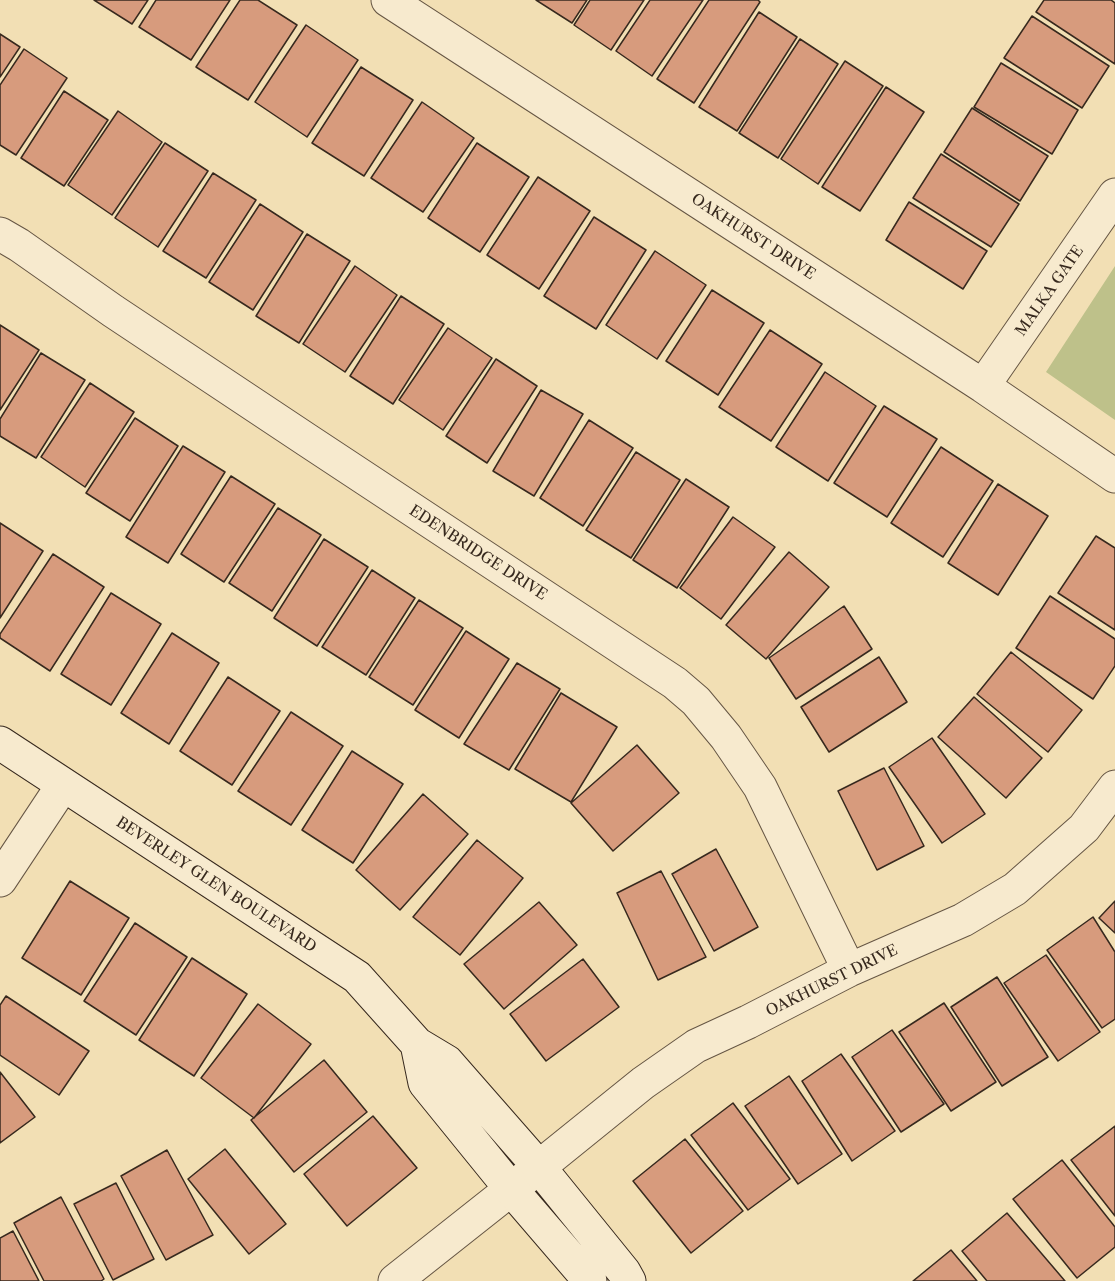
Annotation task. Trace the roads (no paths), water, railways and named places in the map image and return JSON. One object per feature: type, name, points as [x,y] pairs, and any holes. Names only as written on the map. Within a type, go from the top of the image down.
[{"type":"street","name":"OAKHURST DRIVE","points":[[388,0],[983,386],[1115,476]]},
{"type":"street","name":"MALKA GATE","points":[[983,386],[1115,195]]},
{"type":"street","name":"EDENBRIDGE DRIVE","points":[[0,234],[307,440],[675,682],[696,701],[726,737],[760,787],[849,970]]},
{"type":"street","name":"BEVERLEY GLEN BOULEVARD","points":[[0,743],[357,977],[417,1044],[447,1062],[539,1167],[624,1272],[628,1281]]},
{"type":"street","points":[[0,880],[63,785]]},
{"type":"street","name":"OAKHURST DRIVE","points":[[395,1281],[643,1083],[696,1046],[849,970],[963,920],[1015,889],[1084,828],[1115,787]]},
{"type":"street","points":[[417,1044],[425,1083],[590,1281]]}]
